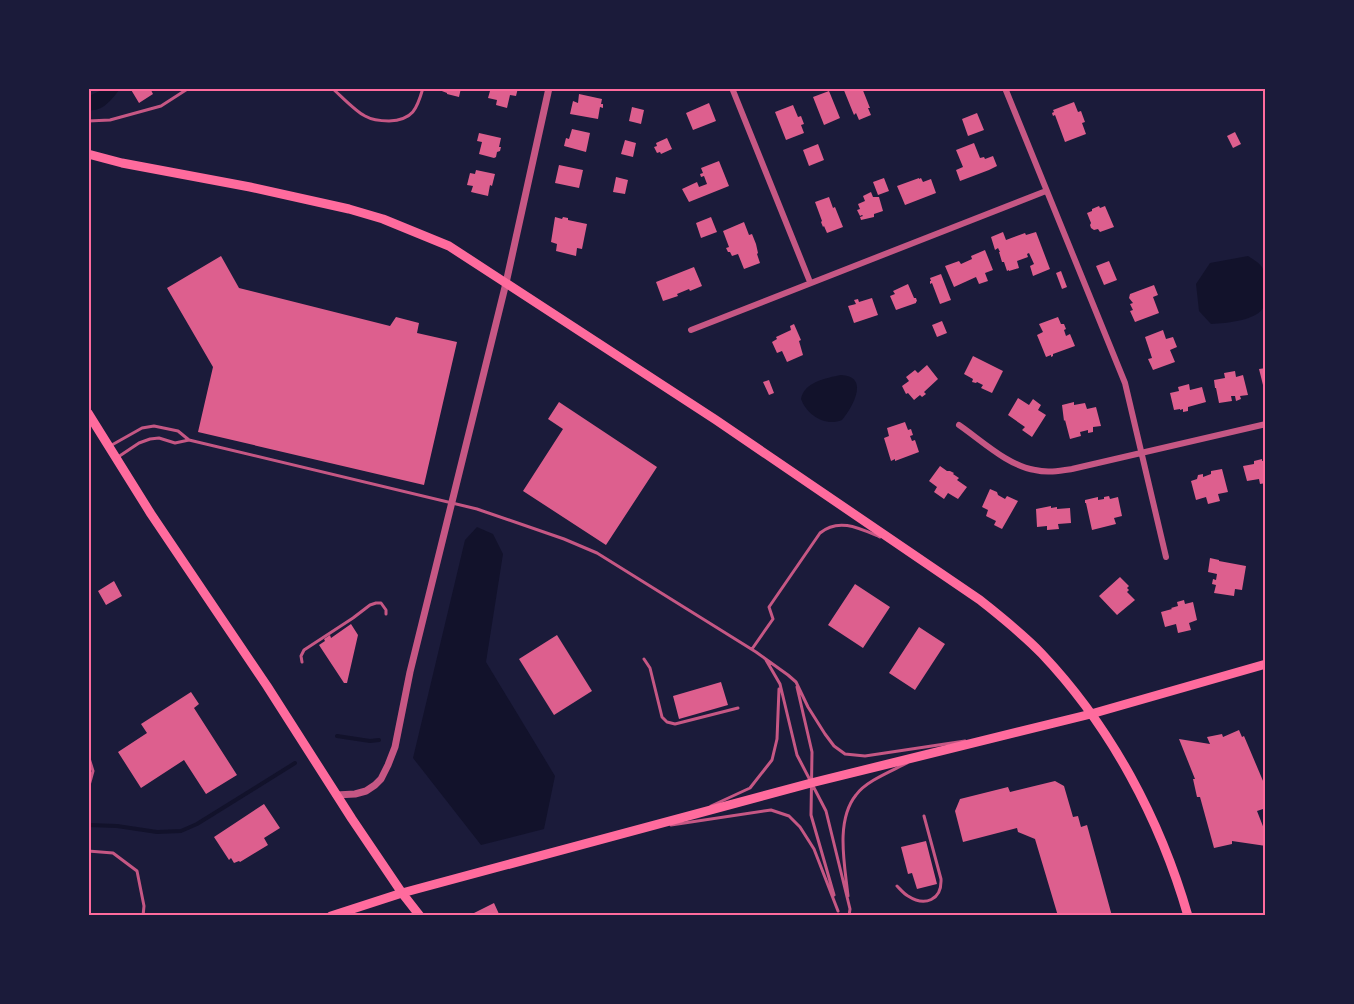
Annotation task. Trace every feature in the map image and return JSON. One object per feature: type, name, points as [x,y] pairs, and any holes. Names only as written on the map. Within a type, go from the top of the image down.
[{"type":"main road","points":[[88,154],[122,163],[349,208],[449,246],[716,420],[980,600],[1041,654],[1091,714],[1127,769],[1148,808],[1166,849],[1188,915]]},
{"type":"main road","points":[[88,160],[99,157]]},
{"type":"main road","points":[[88,413],[157,523],[261,677],[336,795],[402,893],[420,915]]},
{"type":"main road","points":[[331,915],[402,893],[811,783],[1091,714],[1266,664]]},
{"type":"street","points":[[336,795],[355,794],[375,785],[381,779],[395,747],[411,672],[506,283],[549,88]]},
{"type":"street","points":[[1005,88],[1125,383],[1166,557]]},
{"type":"street","points":[[734,89],[810,282]]},
{"type":"street","points":[[691,330],[1046,190]]},
{"type":"street","points":[[959,425],[1007,459],[1032,470],[1045,472],[1072,470],[1266,424]]},
{"type":"lane","points":[[88,121],[110,120],[161,106],[189,88]]},
{"type":"lane","points":[[332,88],[365,116],[383,121],[400,121],[410,116],[417,107],[423,88]]},
{"type":"lane","points":[[110,446],[142,428],[154,426],[178,430],[189,440]]},
{"type":"lane","points":[[117,458],[139,443],[150,439],[159,438],[175,443],[189,440],[452,502],[519,523],[597,553],[752,649],[788,675],[796,682],[825,734],[834,746],[845,754],[866,756],[1011,734]]},
{"type":"lane","points":[[752,649],[773,619],[770,607],[820,532],[825,528],[839,524],[853,525],[899,544]]},
{"type":"lane","points":[[302,662],[301,656],[304,650],[370,604],[381,603],[386,614]]},
{"type":"lane","points":[[644,658],[650,668],[662,717],[667,722],[675,724],[738,708]]},
{"type":"lane","points":[[765,659],[780,684],[798,755],[826,811],[850,909]]},
{"type":"lane","points":[[796,682],[812,752],[811,815],[838,911]]},
{"type":"lane","points":[[690,816],[750,788],[772,760],[777,739],[780,684]]},
{"type":"lane","points":[[88,755],[93,771],[88,789]]},
{"type":"lane","points":[[849,915],[843,838],[849,806],[856,794],[870,783],[920,756]]},
{"type":"lane","points":[[640,829],[771,810],[789,816],[800,827],[814,849],[841,915]]},
{"type":"lane","points":[[897,886],[907,896],[928,901],[938,895],[942,888],[924,816]]},
{"type":"lane","points":[[88,851],[113,853],[137,871],[144,906],[143,915]]},
{"type":"shaded area","points":[[104,89],[120,89],[103,107],[89,110],[89,96]]},
{"type":"shaded area","points":[[1248,256],[1260,265],[1264,272],[1266,301],[1264,306],[1261,311],[1249,318],[1211,324],[1199,311],[1196,284],[1210,263]]},
{"type":"shaded area","points":[[841,375],[850,377],[857,386],[851,408],[842,420],[836,422],[823,421],[812,415],[801,399],[806,388],[816,382]]},
{"type":"shaded area","points":[[477,527],[493,534],[503,554],[486,662],[555,776],[544,829],[481,845],[413,758],[465,540]]},
{"type":"building","points":[[130,88],[150,88],[153,94],[139,103]]},
{"type":"building","points":[[434,88],[461,88],[459,97]]},
{"type":"building","points":[[482,88],[518,88],[516,96],[510,95],[507,108],[496,105],[497,100],[488,98],[490,91]]},
{"type":"building","points":[[843,88],[862,88],[871,115],[859,120],[856,113],[854,115]]},
{"type":"building","points":[[829,91],[840,118],[824,125],[813,97]]},
{"type":"building","points":[[579,94],[602,99],[603,108],[600,107],[598,119],[570,114],[573,101],[578,103]]},
{"type":"building","points":[[1074,102],[1078,112],[1081,111],[1086,134],[1065,142],[1055,115],[1053,116],[1052,113],[1053,110]]},
{"type":"building","points":[[709,103],[716,121],[693,130],[686,113]]},
{"type":"building","points":[[793,105],[798,117],[801,116],[804,133],[786,140],[775,112]]},
{"type":"building","points":[[632,107],[644,110],[641,124],[629,121]]},
{"type":"building","points":[[977,113],[984,130],[968,136],[962,119]]},
{"type":"building","points":[[572,129],[590,133],[586,152],[564,146]]},
{"type":"building","points":[[1235,132],[1241,144],[1233,148],[1227,136]]},
{"type":"building","points":[[479,133],[501,138],[500,151],[497,152],[496,157],[479,154],[482,142],[477,141]]},
{"type":"building","points":[[667,138],[672,149],[661,154],[657,153],[654,147],[657,146],[656,143]]},
{"type":"building","points":[[625,140],[636,143],[633,157],[621,154]]},
{"type":"building","points":[[974,143],[980,158],[993,156],[997,166],[960,181],[956,170],[963,167],[956,150]]},
{"type":"building","points":[[818,144],[824,160],[809,166],[803,150]]},
{"type":"building","points":[[719,161],[729,186],[689,202],[682,189],[697,182],[699,187],[707,184],[704,176],[701,177],[700,174],[703,173],[701,168]]},
{"type":"building","points":[[559,165],[583,170],[579,188],[555,183]]},
{"type":"building","points":[[476,170],[495,174],[488,196],[471,192],[473,186],[467,185],[470,173],[475,174]]},
{"type":"building","points":[[616,177],[628,180],[625,194],[613,192]]},
{"type":"building","points":[[884,178],[889,191],[878,195],[873,182]]},
{"type":"building","points":[[919,178],[923,182],[931,179],[936,193],[905,205],[897,186]]},
{"type":"building","points":[[871,192],[873,197],[879,197],[883,211],[874,214],[874,217],[861,220],[860,217],[863,216],[860,216],[857,210],[860,209],[858,204],[865,201],[863,196]]},
{"type":"building","points":[[829,197],[843,227],[827,233],[815,202]]},
{"type":"building","points":[[1099,206],[1100,208],[1105,206],[1114,227],[1100,232],[1098,229],[1091,228],[1087,213]]},
{"type":"building","points":[[555,217],[568,218],[568,220],[587,224],[582,249],[577,248],[576,256],[556,251],[557,244],[551,242]]},
{"type":"building","points":[[711,217],[717,232],[701,238],[696,223]]},
{"type":"building","points":[[744,222],[749,235],[752,234],[756,244],[760,263],[744,269],[738,254],[732,256],[728,252],[726,248],[729,247],[723,231]]},
{"type":"building","points":[[1003,232],[1006,240],[1025,233],[1026,235],[1036,232],[1050,269],[1033,276],[1030,266],[1034,264],[1029,253],[1028,257],[1017,261],[1019,268],[1007,271],[998,248],[995,250],[991,237]]},
{"type":"building","points":[[985,250],[993,270],[985,273],[988,281],[979,284],[976,277],[954,287],[945,266],[959,261],[961,264],[972,259],[971,256]]},
{"type":"building","points":[[221,256],[239,288],[390,326],[396,317],[419,323],[417,333],[457,342],[424,485],[198,432],[213,367],[167,288]]},
{"type":"building","points":[[1109,261],[1117,280],[1104,285],[1096,266]]},
{"type":"building","points":[[694,267],[702,286],[690,291],[689,289],[663,301],[656,282]]},
{"type":"building","points":[[1061,271],[1067,287],[1062,289],[1056,273]]},
{"type":"building","points":[[941,274],[951,300],[940,304],[932,283],[930,284],[930,278]]},
{"type":"building","points":[[908,284],[917,301],[896,310],[890,296],[895,294],[893,291]]},
{"type":"building","points":[[1154,285],[1158,295],[1153,297],[1159,313],[1135,322],[1130,311],[1133,310],[1130,304],[1133,303],[1129,298],[1130,294]]},
{"type":"building","points":[[872,298],[878,315],[854,323],[848,306],[856,304],[854,300],[858,299],[859,302]]},
{"type":"building","points":[[1058,317],[1061,324],[1064,324],[1066,336],[1070,334],[1075,346],[1046,357],[1037,335],[1043,332],[1039,324]]},
{"type":"building","points":[[942,321],[947,333],[937,337],[932,325]]},
{"type":"building","points":[[794,324],[801,340],[799,341],[803,355],[787,362],[782,351],[777,353],[772,342],[777,339],[776,337],[791,330],[790,326]]},
{"type":"building","points":[[1163,330],[1166,339],[1173,337],[1177,347],[1170,350],[1175,362],[1153,370],[1148,359],[1152,358],[1145,337]]},
{"type":"building","points":[[973,356],[1003,371],[992,393],[981,388],[983,385],[972,382],[973,379],[964,374]]},
{"type":"building","points":[[927,365],[938,379],[924,392],[926,394],[914,400],[908,393],[906,394],[902,386],[909,381],[906,377],[915,370],[918,373]]},
{"type":"building","points":[[1266,368],[1266,393],[1265,393],[1259,369]]},
{"type":"building","points":[[1235,371],[1236,377],[1243,375],[1248,395],[1240,396],[1241,399],[1236,401],[1235,396],[1231,396],[1232,401],[1219,403],[1214,380],[1225,378],[1224,373]]},
{"type":"building","points":[[769,380],[774,393],[769,395],[763,382]]},
{"type":"building","points":[[1189,384],[1190,390],[1202,387],[1206,402],[1188,407],[1188,411],[1174,410],[1170,393],[1179,391],[1178,387]]},
{"type":"building","points":[[1018,398],[1029,405],[1033,399],[1041,405],[1038,410],[1046,415],[1032,437],[1022,430],[1025,427],[1008,415]]},
{"type":"building","points":[[559,402],[657,467],[606,545],[523,491],[563,429],[548,419]]},
{"type":"building","points":[[1074,402],[1074,405],[1085,403],[1087,409],[1096,407],[1101,426],[1093,427],[1093,432],[1088,433],[1088,430],[1080,432],[1081,436],[1070,439],[1062,405]]},
{"type":"building","points":[[905,422],[908,430],[911,429],[913,435],[910,436],[912,441],[915,440],[919,452],[891,461],[884,438],[889,436],[887,428]]},
{"type":"building","points":[[1262,459],[1262,461],[1266,460],[1266,483],[1260,484],[1259,479],[1247,481],[1243,466],[1254,464],[1254,461]]},
{"type":"building","points":[[940,466],[954,473],[959,478],[957,480],[967,487],[958,499],[948,493],[944,499],[934,492],[937,487],[929,481]]},
{"type":"building","points":[[1222,469],[1228,492],[1218,494],[1220,501],[1208,504],[1206,497],[1196,500],[1191,481],[1197,479],[1198,475],[1203,474],[1203,477],[1211,474],[1211,471]]},
{"type":"building","points":[[990,489],[1005,499],[1007,496],[1018,501],[1002,529],[994,525],[996,521],[986,516],[988,510],[982,507]]},
{"type":"building","points":[[1109,496],[1110,499],[1118,497],[1122,516],[1114,518],[1116,524],[1092,530],[1085,500],[1098,497],[1098,500],[1104,499]]},
{"type":"building","points":[[1051,506],[1057,509],[1070,508],[1071,523],[1058,524],[1059,529],[1047,530],[1047,526],[1037,527],[1036,509]]},
{"type":"building","points":[[1210,558],[1246,566],[1242,590],[1235,589],[1234,596],[1214,593],[1216,585],[1212,584],[1217,574],[1208,572]]},
{"type":"building","points":[[1120,577],[1129,586],[1127,592],[1135,600],[1117,615],[1099,596]]},
{"type":"building","points":[[114,581],[122,596],[106,605],[98,591]]},
{"type":"building","points":[[855,584],[890,607],[863,648],[828,625]]},
{"type":"building","points":[[1184,600],[1185,604],[1193,602],[1197,620],[1189,623],[1191,630],[1178,633],[1176,624],[1165,627],[1161,612],[1178,606],[1177,602]]},
{"type":"building","points":[[351,624],[358,635],[347,683],[344,683],[319,645],[330,635],[331,638]]},
{"type":"building","points":[[919,627],[945,644],[915,690],[889,673]]},
{"type":"building","points":[[557,635],[592,691],[554,715],[519,659]]},
{"type":"building","points":[[721,682],[728,705],[679,719],[673,696]]},
{"type":"building","points":[[191,692],[199,704],[194,708],[237,775],[206,794],[184,760],[141,788],[118,752],[147,733],[141,724]]},
{"type":"building","points":[[1239,730],[1242,737],[1244,736],[1266,788],[1266,808],[1257,811],[1266,834],[1266,846],[1232,841],[1232,844],[1214,848],[1200,797],[1197,797],[1193,779],[1195,779],[1179,739],[1210,744],[1207,737],[1222,734],[1223,737]]},
{"type":"building","points":[[1055,781],[1064,786],[1073,817],[1078,816],[1081,827],[1087,825],[1112,916],[1058,916],[1035,839],[1018,832],[1017,828],[963,842],[955,811],[960,799],[1008,787],[1010,792]]},
{"type":"building","points":[[264,804],[280,828],[264,838],[268,845],[240,862],[234,863],[231,858],[229,860],[214,837]]},
{"type":"building","points":[[926,841],[937,884],[917,889],[912,873],[908,874],[901,847]]},
{"type":"building","points":[[494,903],[499,914],[496,916],[468,916]]},
{"type":"waterway","points":[[337,736],[370,741],[379,740]]},
{"type":"waterway","points":[[88,825],[117,826],[157,832],[181,831],[197,824],[295,763]]}]
